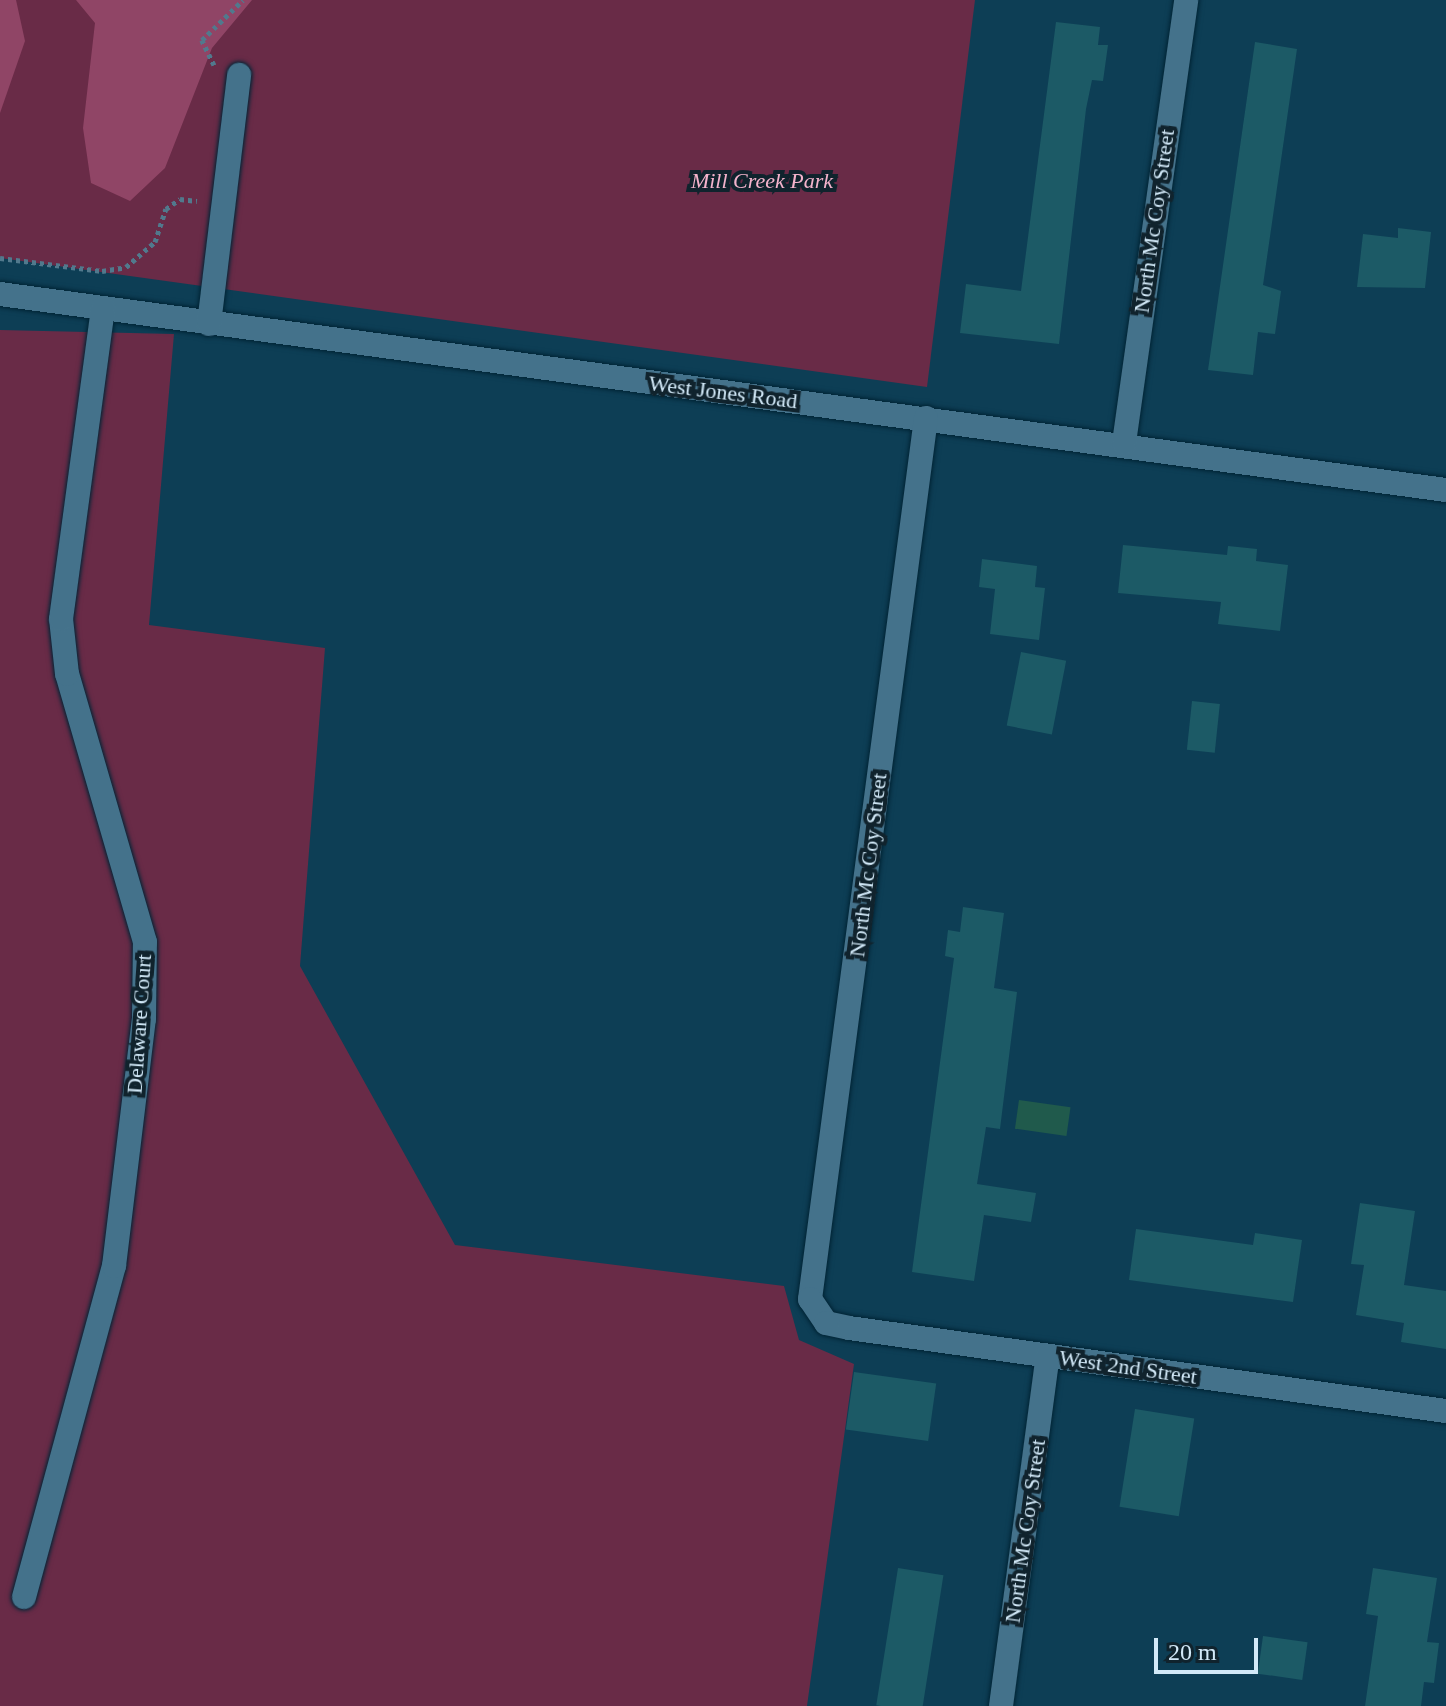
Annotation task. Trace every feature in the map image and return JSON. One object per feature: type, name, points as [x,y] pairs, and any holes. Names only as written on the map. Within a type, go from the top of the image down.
[{"type":"street","name":"North Mc Coy Street","points":[[1124,443],[1186,0]]},
{"type":"street","points":[[209,324],[239,75]]},
{"type":"street","name":"West Jones Road","points":[[0,294],[1124,443],[1446,490]]},
{"type":"street","name":"Delaware Court","points":[[24,1597],[114,1266],[144,1019],[145,942],[67,674],[61,619],[103,309]]},
{"type":"street","name":"North Mc Coy Street","points":[[817,1310],[810,1299],[926,418]]},
{"type":"street","name":"West 2nd Street","points":[[817,1310],[826,1323],[849,1328],[1446,1411]]},
{"type":"street","name":"North Mc Coy Street","points":[[1001,1706],[1048,1356]]},
{"type":"path","points":[[239,75],[209,62],[202,40],[243,0]]},
{"type":"path","points":[[0,258],[102,271],[126,267],[143,257],[166,209],[180,199],[223,205]]},
{"type":"green space","name":"Mill Creek Park","points":[[0,0],[975,0],[927,387],[0,258]]},
{"type":"green space","points":[[0,330],[174,334],[149,625],[325,648],[300,966],[455,1245],[784,1286],[799,1340],[854,1364],[807,1706],[0,1706]]},
{"type":"shaded area","points":[[0,0],[16,0],[25,41],[0,113]]},
{"type":"shaded area","points":[[76,0],[252,0],[212,48],[165,168],[130,201],[91,183],[83,128],[95,23]]},
{"type":"shaded area","points":[[1019,1100],[1070,1107],[1066,1136],[1015,1129]]},
{"type":"building","points":[[1056,22],[1100,27],[1098,45],[1108,45],[1103,81],[1092,80],[1086,109],[1059,344],[960,333],[966,284],[1021,291]]},
{"type":"building","points":[[1255,42],[1297,49],[1263,285],[1281,291],[1275,334],[1258,332],[1253,375],[1208,370]]},
{"type":"building","points":[[1398,228],[1431,232],[1425,288],[1357,287],[1363,234],[1398,238]]},
{"type":"building","points":[[1123,545],[1227,555],[1228,546],[1257,549],[1256,561],[1288,565],[1280,631],[1218,624],[1221,602],[1118,593]]},
{"type":"building","points":[[982,559],[1037,566],[1035,587],[1045,588],[1039,640],[990,634],[995,589],[979,587]]},
{"type":"building","points":[[1021,652],[1066,661],[1052,734],[1007,726]]},
{"type":"building","points":[[1192,701],[1220,704],[1215,753],[1187,750]]},
{"type":"building","points":[[963,907],[1004,913],[994,988],[1017,992],[1000,1129],[986,1127],[977,1184],[1036,1193],[1031,1222],[984,1215],[974,1281],[912,1272],[954,958],[945,956],[948,930],[960,932]]},
{"type":"building","points":[[1360,1203],[1415,1211],[1404,1285],[1446,1291],[1446,1349],[1401,1342],[1404,1323],[1356,1315],[1364,1265],[1351,1264]]},
{"type":"building","points":[[1136,1229],[1253,1245],[1255,1233],[1302,1240],[1293,1302],[1129,1280]]},
{"type":"building","points":[[854,1372],[936,1384],[928,1441],[846,1429]]},
{"type":"building","points":[[1135,1409],[1194,1418],[1179,1516],[1120,1507]]},
{"type":"building","points":[[898,1568],[943,1575],[923,1706],[876,1705]]},
{"type":"building","points":[[1373,1568],[1437,1578],[1427,1642],[1439,1643],[1434,1683],[1424,1682],[1421,1706],[1365,1706],[1378,1616],[1366,1614]]},
{"type":"building","points":[[1263,1636],[1308,1642],[1302,1680],[1258,1674]]}]
